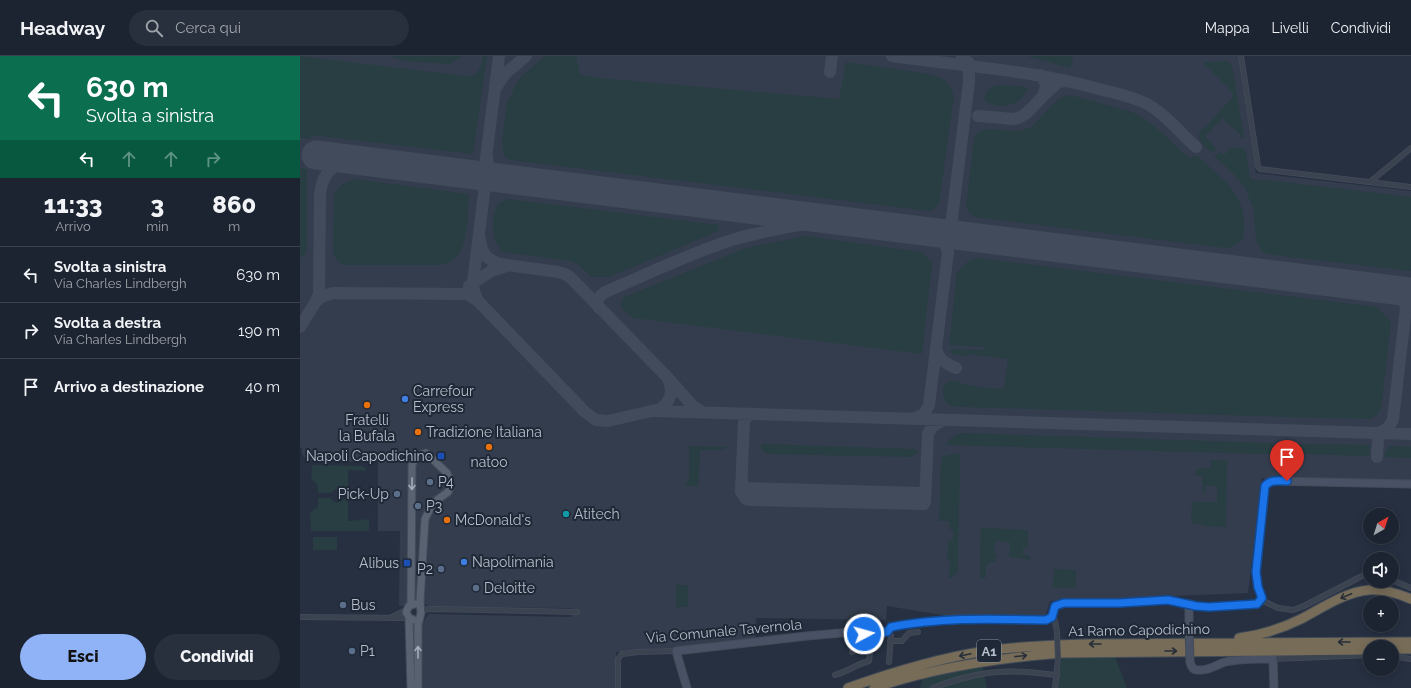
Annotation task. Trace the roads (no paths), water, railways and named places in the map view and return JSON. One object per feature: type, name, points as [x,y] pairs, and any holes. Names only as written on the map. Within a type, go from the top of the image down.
[{"type":"highway","points":[[1134,643],[1256,636],[1281,628],[1342,598],[1361,591],[1382,590],[1411,599]]},
{"type":"highway","name":"A1 Ramo Capodichino","points":[[848,688],[923,664],[986,651],[1035,645],[1134,643],[1411,642]]},
{"type":"highway","points":[[1399,650],[1411,649]]},
{"type":"highway","name":"A1 Ramo Capodichino","points":[[874,688],[908,677],[960,665],[997,659],[1062,653],[1363,650]]},
{"type":"main road","points":[[411,688],[409,618],[406,614],[409,607],[412,465],[421,454],[426,453],[447,473],[450,488],[448,492],[433,502],[425,519],[418,625],[418,688]]},
{"type":"main road","points":[[409,607],[416,605],[420,612]]},
{"type":"main road","points":[[409,618],[413,620],[420,612]]},
{"type":"street","points":[[1241,56],[1258,166],[1260,169],[1264,171],[1411,187]]},
{"type":"street","points":[[1370,182],[1411,148]]},
{"type":"street","points":[[1262,600],[1256,572],[1265,486],[1268,482],[1411,484]]},
{"type":"street","points":[[1262,600],[1284,610],[1296,609],[1363,576]]},
{"type":"street","points":[[1399,583],[1411,588]]},
{"type":"street","points":[[1055,688],[1058,660],[1057,632],[1055,622],[1052,617],[1055,606],[1064,603],[1119,603],[1168,600],[1209,607],[1257,604],[1262,600]]},
{"type":"street","points":[[1189,604],[1190,662],[1191,667],[1194,670],[1205,670],[1226,662],[1245,658],[1363,655]]},
{"type":"street","points":[[391,618],[409,607]]},
{"type":"street","points":[[420,612],[431,609],[577,612]]},
{"type":"street","points":[[300,617],[409,618]]},
{"type":"street","name":"Via Comunale Tavernola","points":[[618,688],[618,659],[622,654],[676,651],[852,632],[887,632],[891,627],[901,625],[954,619],[1046,620],[1052,617]]},
{"type":"street","points":[[889,631],[889,662]]},
{"type":"street","points":[[852,652],[861,648],[864,643],[864,632]]},
{"type":"street","points":[[835,675],[852,669],[860,663],[869,661],[872,632]]},
{"type":"street","points":[[890,641],[902,640],[909,633],[918,632]]},
{"type":"street","points":[[676,651],[687,688]]},
{"type":"street","points":[[1399,657],[1411,659]]},
{"type":"street","points":[[1273,658],[1274,688]]},
{"type":"street","points":[[933,688],[986,673],[1028,672],[1056,675]]},
{"type":"place","name":"Carrefour Express","points":[[405,399]]},
{"type":"place","name":"Fratelli la Bufala","points":[[367,405]]},
{"type":"place","name":"Tradizione Italiana","points":[[418,432]]},
{"type":"place","name":"natoo","points":[[489,447]]},
{"type":"place","name":"Napoli Capodichino","points":[[441,456]]},
{"type":"place","name":"P4","points":[[430,482]]},
{"type":"place","name":"Pick-Up","points":[[397,494]]},
{"type":"place","name":"P3","points":[[418,506]]},
{"type":"place","name":"Atitech","points":[[566,514]]},
{"type":"place","name":"McDonald's","points":[[447,520]]},
{"type":"place","name":"Napolimania","points":[[464,562]]},
{"type":"place","name":"Alibus","points":[[407,563]]},
{"type":"place","name":"P2","points":[[441,569]]},
{"type":"place","name":"Deloitte","points":[[476,588]]},
{"type":"place","name":"Bus","points":[[343,605]]},
{"type":"place","name":"P1","points":[[352,651]]}]
